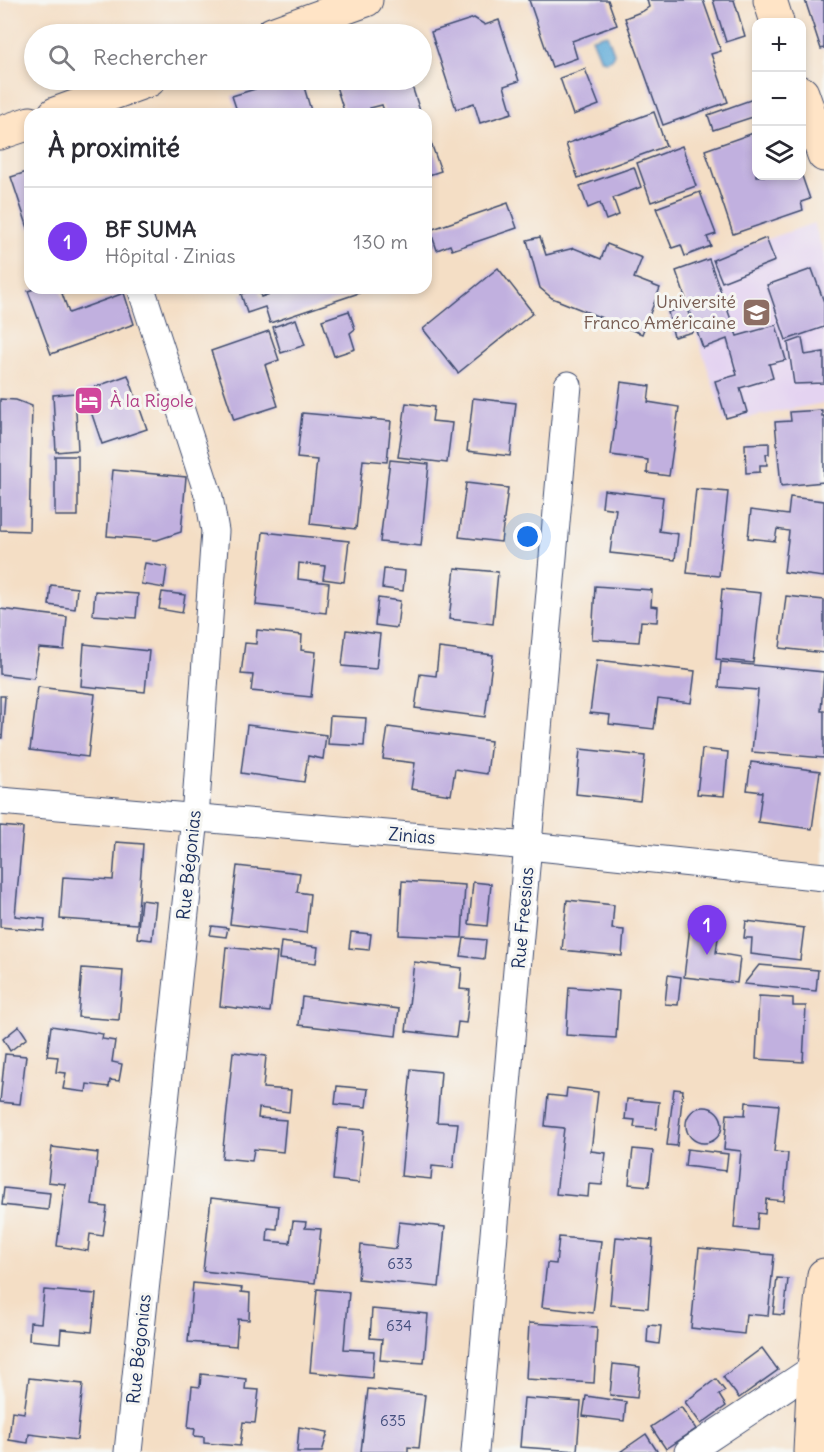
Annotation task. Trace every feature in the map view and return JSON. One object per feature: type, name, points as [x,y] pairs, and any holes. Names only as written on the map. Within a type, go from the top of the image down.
[{"type":"street","points":[[300,24],[366,0]]},
{"type":"street","points":[[770,0],[776,18]]},
{"type":"street","points":[[80,108],[124,90]]},
{"type":"street","points":[[806,106],[824,155]]},
{"type":"street","points":[[0,133],[24,125]]},
{"type":"street","name":"Rue Bégonias","points":[[128,1452],[195,818],[215,531],[209,497],[143,294]]},
{"type":"street","name":"Rue Freesias","points":[[476,1452],[568,385]]},
{"type":"street","name":"Zinias","points":[[0,801],[530,846],[824,877]]},
{"type":"street","points":[[810,1452],[819,1362],[824,1275]]},
{"type":"street","points":[[688,1452],[819,1362]]},
{"type":"shaded area","name":"Université Franco Américaine","points":[[814,223],[824,254],[824,403],[725,422],[676,271]]},
{"type":"water","points":[[607,34],[614,53],[612,59],[607,61],[601,60],[592,38]]},
{"type":"building","points":[[529,0],[608,0],[617,25],[572,41],[577,58],[552,67]]},
{"type":"building","points":[[647,0],[703,0],[721,51],[711,54],[728,102],[663,125],[625,18],[649,7]]},
{"type":"building","points":[[713,0],[734,0],[745,36],[726,42]]},
{"type":"building","points":[[805,0],[824,0],[824,48],[821,49]]},
{"type":"building","points":[[474,18],[485,25],[499,20],[519,81],[504,86],[512,113],[480,123],[474,103],[456,109],[432,32]]},
{"type":"building","points":[[585,69],[599,105],[573,115],[560,78]]},
{"type":"building","points":[[252,90],[305,90],[310,108],[236,108],[232,96]]},
{"type":"building","points":[[337,90],[413,90],[419,108],[383,108],[382,105],[370,108],[343,108]]},
{"type":"building","points":[[752,99],[752,117],[713,130],[708,115]]},
{"type":"building","points":[[654,112],[666,146],[578,178],[566,144]]},
{"type":"building","points":[[752,133],[752,180],[803,180],[810,199],[801,202],[803,210],[733,234],[705,150]]},
{"type":"building","points":[[432,146],[441,171],[432,174]]},
{"type":"building","points":[[682,146],[696,186],[651,202],[637,163]]},
{"type":"building","points":[[634,167],[641,187],[613,198],[619,215],[606,220],[600,203],[588,208],[580,186]]},
{"type":"building","points":[[24,173],[24,216],[11,177]]},
{"type":"building","points":[[700,192],[716,234],[707,237],[711,246],[685,256],[681,245],[672,248],[656,208]]},
{"type":"building","points":[[508,203],[517,228],[452,250],[450,245],[437,250],[432,229]]},
{"type":"building","points":[[540,237],[546,255],[574,248],[601,259],[607,244],[642,258],[634,278],[660,288],[642,334],[552,298],[540,288],[527,240]]},
{"type":"building","points":[[766,238],[775,261],[722,282],[713,260]]},
{"type":"building","points":[[709,259],[737,336],[776,325],[786,360],[769,364],[773,378],[740,388],[747,412],[726,418],[715,381],[737,375],[727,339],[703,348],[676,271]]},
{"type":"building","points":[[498,268],[533,313],[458,373],[423,329]]},
{"type":"building","points":[[812,269],[824,302],[824,327],[786,340],[767,285]]},
{"type":"building","points":[[29,294],[62,294],[69,313],[124,294],[134,324],[51,354]]},
{"type":"building","points":[[241,294],[260,294],[261,297],[270,294],[356,294],[270,323],[265,307],[247,313]]},
{"type":"building","points":[[687,307],[693,332],[674,337],[668,312]]},
{"type":"building","points":[[349,311],[355,329],[350,333],[355,349],[334,356],[322,320]]},
{"type":"building","points":[[296,319],[305,345],[281,353],[273,327]]},
{"type":"building","points":[[269,331],[279,360],[265,365],[278,406],[234,420],[211,351]]},
{"type":"building","points":[[802,338],[805,355],[824,352],[824,383],[794,384],[788,343]]},
{"type":"building","points":[[128,375],[147,429],[102,444],[84,391]]},
{"type":"building","points":[[621,382],[650,386],[648,402],[679,407],[669,476],[647,473],[648,460],[611,455]]},
{"type":"building","points":[[75,393],[78,450],[56,452],[53,395]]},
{"type":"building","points":[[473,398],[516,403],[510,456],[467,451]]},
{"type":"building","points":[[0,399],[16,400],[32,406],[29,531],[0,530]]},
{"type":"building","points":[[406,403],[434,407],[432,421],[452,423],[447,463],[398,457]]},
{"type":"building","points":[[822,410],[822,416],[824,416],[824,482],[781,486],[775,422],[791,421],[790,412]]},
{"type":"building","points":[[302,413],[391,421],[387,462],[363,460],[356,529],[310,524],[317,460],[297,458]]},
{"type":"building","points":[[769,443],[769,454],[766,454],[767,465],[760,465],[760,472],[746,473],[745,444]]},
{"type":"building","points":[[55,456],[78,456],[78,516],[55,516]]},
{"type":"building","points":[[390,460],[429,464],[421,546],[380,542]]},
{"type":"building","points":[[113,470],[186,477],[181,532],[157,540],[107,536]]},
{"type":"building","points":[[466,483],[508,488],[501,542],[459,537]]},
{"type":"building","points":[[696,489],[728,492],[719,576],[687,573]]},
{"type":"building","points":[[604,490],[663,497],[659,531],[678,534],[675,560],[610,553],[616,509],[602,507]]},
{"type":"building","points":[[790,497],[824,501],[824,577],[784,572],[789,531],[777,529],[775,541],[748,538],[751,510],[788,515]]},
{"type":"building","points":[[263,532],[349,541],[344,582],[323,579],[325,566],[299,563],[298,579],[329,583],[326,613],[256,605]]},
{"type":"building","points":[[145,563],[167,567],[164,588],[141,584]]},
{"type":"building","points":[[455,568],[498,572],[493,624],[449,619]]},
{"type":"building","points":[[384,569],[405,571],[403,591],[382,588]]},
{"type":"building","points":[[51,585],[77,588],[75,609],[49,605]]},
{"type":"building","points":[[595,586],[652,590],[651,606],[658,607],[657,622],[641,621],[639,642],[592,639]]},
{"type":"building","points":[[722,589],[761,593],[753,663],[716,659]]},
{"type":"building","points":[[95,591],[138,594],[136,618],[93,615]]},
{"type":"building","points":[[162,592],[185,595],[182,613],[159,609]]},
{"type":"building","points":[[786,596],[824,600],[824,653],[780,648]]},
{"type":"building","points":[[378,598],[400,601],[397,628],[375,625]]},
{"type":"building","points":[[0,609],[67,617],[64,650],[39,648],[34,678],[0,674]]},
{"type":"building","points":[[257,630],[302,635],[301,650],[316,652],[311,697],[251,691],[253,675],[241,674],[245,643],[256,644]]},
{"type":"building","points":[[346,630],[380,634],[376,669],[342,666]]},
{"type":"building","points":[[84,644],[149,651],[145,692],[81,686]]},
{"type":"building","points":[[439,648],[493,655],[485,717],[415,708],[420,674],[436,676]]},
{"type":"building","points":[[597,660],[695,671],[691,703],[658,699],[654,729],[609,724],[610,715],[590,713]]},
{"type":"building","points":[[721,662],[824,672],[821,711],[824,711],[824,758],[752,752],[758,690],[719,687]]},
{"type":"building","points":[[38,687],[95,694],[88,757],[30,750]]},
{"type":"building","points":[[0,696],[5,696],[2,738],[0,738]]},
{"type":"building","points":[[330,716],[366,718],[364,746],[328,744]]},
{"type":"building","points":[[247,725],[326,735],[323,759],[308,756],[304,782],[241,773]]},
{"type":"building","points":[[388,727],[491,741],[487,774],[455,769],[451,795],[411,789],[415,763],[383,759]]},
{"type":"building","points":[[580,749],[645,756],[640,801],[576,794]]},
{"type":"building","points":[[702,749],[728,752],[724,796],[697,794]]},
{"type":"building","points":[[751,762],[820,771],[812,829],[758,822],[762,792],[747,790]]},
{"type":"building","points":[[0,826],[23,828],[15,916],[45,919],[44,931],[0,927]]},
{"type":"building","points":[[116,842],[143,844],[137,924],[60,919],[63,877],[113,880]]},
{"type":"building","points":[[237,866],[300,873],[297,892],[310,894],[306,933],[230,924]]},
{"type":"building","points":[[402,881],[465,885],[462,938],[399,935]]},
{"type":"building","points":[[473,882],[491,884],[487,926],[469,924]]},
{"type":"building","points":[[141,900],[156,902],[152,940],[137,938]]},
{"type":"building","points":[[567,900],[614,905],[612,929],[624,930],[622,956],[562,950]]},
{"type":"building","points":[[746,921],[804,928],[800,960],[751,954],[752,938],[744,938]]},
{"type":"building","points":[[212,926],[228,928],[226,937],[210,935]]},
{"type":"building","points":[[690,926],[719,930],[716,953],[740,957],[737,983],[684,977]]},
{"type":"building","points":[[351,932],[371,934],[369,950],[349,948]]},
{"type":"building","points":[[464,938],[486,940],[484,959],[461,956]]},
{"type":"building","points":[[281,942],[318,947],[316,963],[279,959]]},
{"type":"building","points":[[226,947],[277,953],[270,1012],[220,1006]]},
{"type":"building","points":[[414,962],[462,968],[460,989],[470,990],[466,1023],[458,1022],[456,1037],[406,1031]]},
{"type":"building","points":[[759,965],[818,970],[816,991],[744,984]]},
{"type":"building","points":[[82,968],[123,971],[119,1020],[78,1017]]},
{"type":"building","points":[[668,975],[681,977],[678,1005],[665,1004]]},
{"type":"building","points":[[569,987],[619,991],[616,1038],[566,1035]]},
{"type":"building","points":[[759,996],[793,998],[793,1006],[806,1006],[803,1062],[756,1059]]},
{"type":"building","points":[[302,997],[399,1009],[396,1036],[299,1025]]},
{"type":"building","points":[[19,1026],[27,1038],[10,1051],[3,1039]]},
{"type":"building","points":[[51,1026],[103,1034],[102,1039],[115,1041],[112,1062],[122,1064],[119,1081],[110,1080],[109,1087],[87,1084],[86,1092],[63,1089],[66,1073],[56,1072],[58,1057],[47,1056]]},
{"type":"building","points":[[233,1052],[266,1056],[263,1088],[291,1090],[289,1112],[259,1108],[258,1118],[286,1120],[283,1152],[254,1149],[252,1161],[222,1158]]},
{"type":"building","points":[[5,1054],[26,1056],[20,1104],[0,1102]]},
{"type":"building","points":[[411,1069],[441,1072],[437,1122],[458,1123],[453,1168],[432,1166],[431,1179],[401,1176]]},
{"type":"building","points":[[337,1086],[368,1089],[366,1107],[335,1104]]},
{"type":"building","points":[[567,1088],[598,1092],[591,1151],[606,1153],[602,1185],[589,1184],[588,1197],[556,1194],[564,1128],[545,1126],[548,1095],[566,1097]]},
{"type":"building","points":[[674,1089],[683,1090],[677,1146],[667,1145]]},
{"type":"building","points":[[627,1099],[659,1102],[656,1129],[634,1127],[635,1120],[625,1119]]},
{"type":"building","points":[[746,1102],[779,1105],[774,1152],[788,1153],[784,1201],[766,1199],[765,1214],[758,1213],[757,1230],[734,1228],[741,1151],[724,1149],[727,1114],[745,1115]]},
{"type":"building","points":[[704,1107],[717,1112],[722,1125],[717,1138],[704,1143],[691,1138],[686,1125],[691,1112]]},
{"type":"building","points":[[338,1128],[364,1130],[359,1183],[333,1180]]},
{"type":"building","points":[[52,1147],[98,1153],[92,1205],[107,1207],[103,1236],[90,1234],[88,1251],[57,1246],[65,1184],[48,1182]]},
{"type":"building","points":[[633,1149],[653,1151],[649,1186],[629,1184]]},
{"type":"building","points":[[687,1149],[728,1154],[726,1171],[685,1166]]},
{"type":"building","points":[[4,1188],[50,1193],[48,1210],[2,1205]]},
{"type":"building","points":[[211,1198],[279,1206],[277,1229],[268,1228],[267,1241],[290,1243],[293,1221],[306,1222],[305,1228],[321,1229],[315,1283],[203,1271]]},
{"type":"building","points":[[399,1222],[445,1227],[439,1287],[358,1279],[361,1245],[396,1249]]},
{"type":"building","points":[[559,1237],[601,1241],[593,1313],[542,1307],[547,1263],[556,1264]]},
{"type":"building","points":[[616,1237],[653,1240],[648,1308],[610,1305]]},
{"type":"building","points":[[699,1248],[774,1255],[768,1316],[746,1314],[744,1334],[691,1328]]},
{"type":"building","points":[[777,1278],[788,1279],[784,1315],[773,1314]]},
{"type":"building","points":[[193,1283],[242,1288],[241,1292],[250,1293],[249,1320],[238,1319],[236,1346],[188,1342]]},
{"type":"building","points":[[317,1289],[349,1292],[344,1349],[374,1351],[372,1378],[310,1372]]},
{"type":"building","points":[[44,1290],[96,1294],[92,1332],[61,1329],[60,1343],[29,1340],[30,1322],[41,1323]]},
{"type":"building","points":[[372,1309],[428,1314],[424,1363],[380,1360],[382,1339],[370,1338]]},
{"type":"building","points":[[529,1323],[597,1327],[594,1383],[526,1379]]},
{"type":"building","points":[[648,1325],[661,1326],[659,1344],[647,1342]]},
{"type":"building","points":[[762,1348],[778,1370],[739,1398],[723,1377]]},
{"type":"building","points":[[613,1364],[640,1367],[637,1398],[610,1395]]},
{"type":"building","points":[[201,1374],[246,1379],[245,1389],[259,1390],[255,1423],[243,1422],[240,1446],[204,1443],[204,1437],[194,1436],[195,1429],[188,1428],[192,1386],[200,1387]]},
{"type":"building","points":[[29,1378],[83,1384],[77,1440],[29,1434],[28,1443],[9,1440],[12,1411],[24,1413]]},
{"type":"building","points":[[716,1379],[725,1391],[719,1395],[726,1406],[701,1424],[685,1402]]},
{"type":"building","points":[[368,1389],[425,1395],[419,1448],[408,1447],[408,1452],[361,1452]]},
{"type":"building","points":[[586,1396],[626,1402],[624,1421],[583,1416]]},
{"type":"building","points":[[524,1398],[581,1402],[577,1451],[520,1447]]},
{"type":"building","points":[[681,1407],[696,1429],[666,1449],[651,1427]]},
{"type":"building","points":[[299,1427],[328,1432],[322,1452],[297,1452]]},
{"type":"building","points":[[646,1434],[656,1452],[620,1452]]},
{"type":"place","name":"Université Franco Américaine","points":[[757,312]]},
{"type":"place","name":"À la Rigole","points":[[89,401]]},
{"type":"place","name":"BF SUMA","points":[[707,955]]}]
